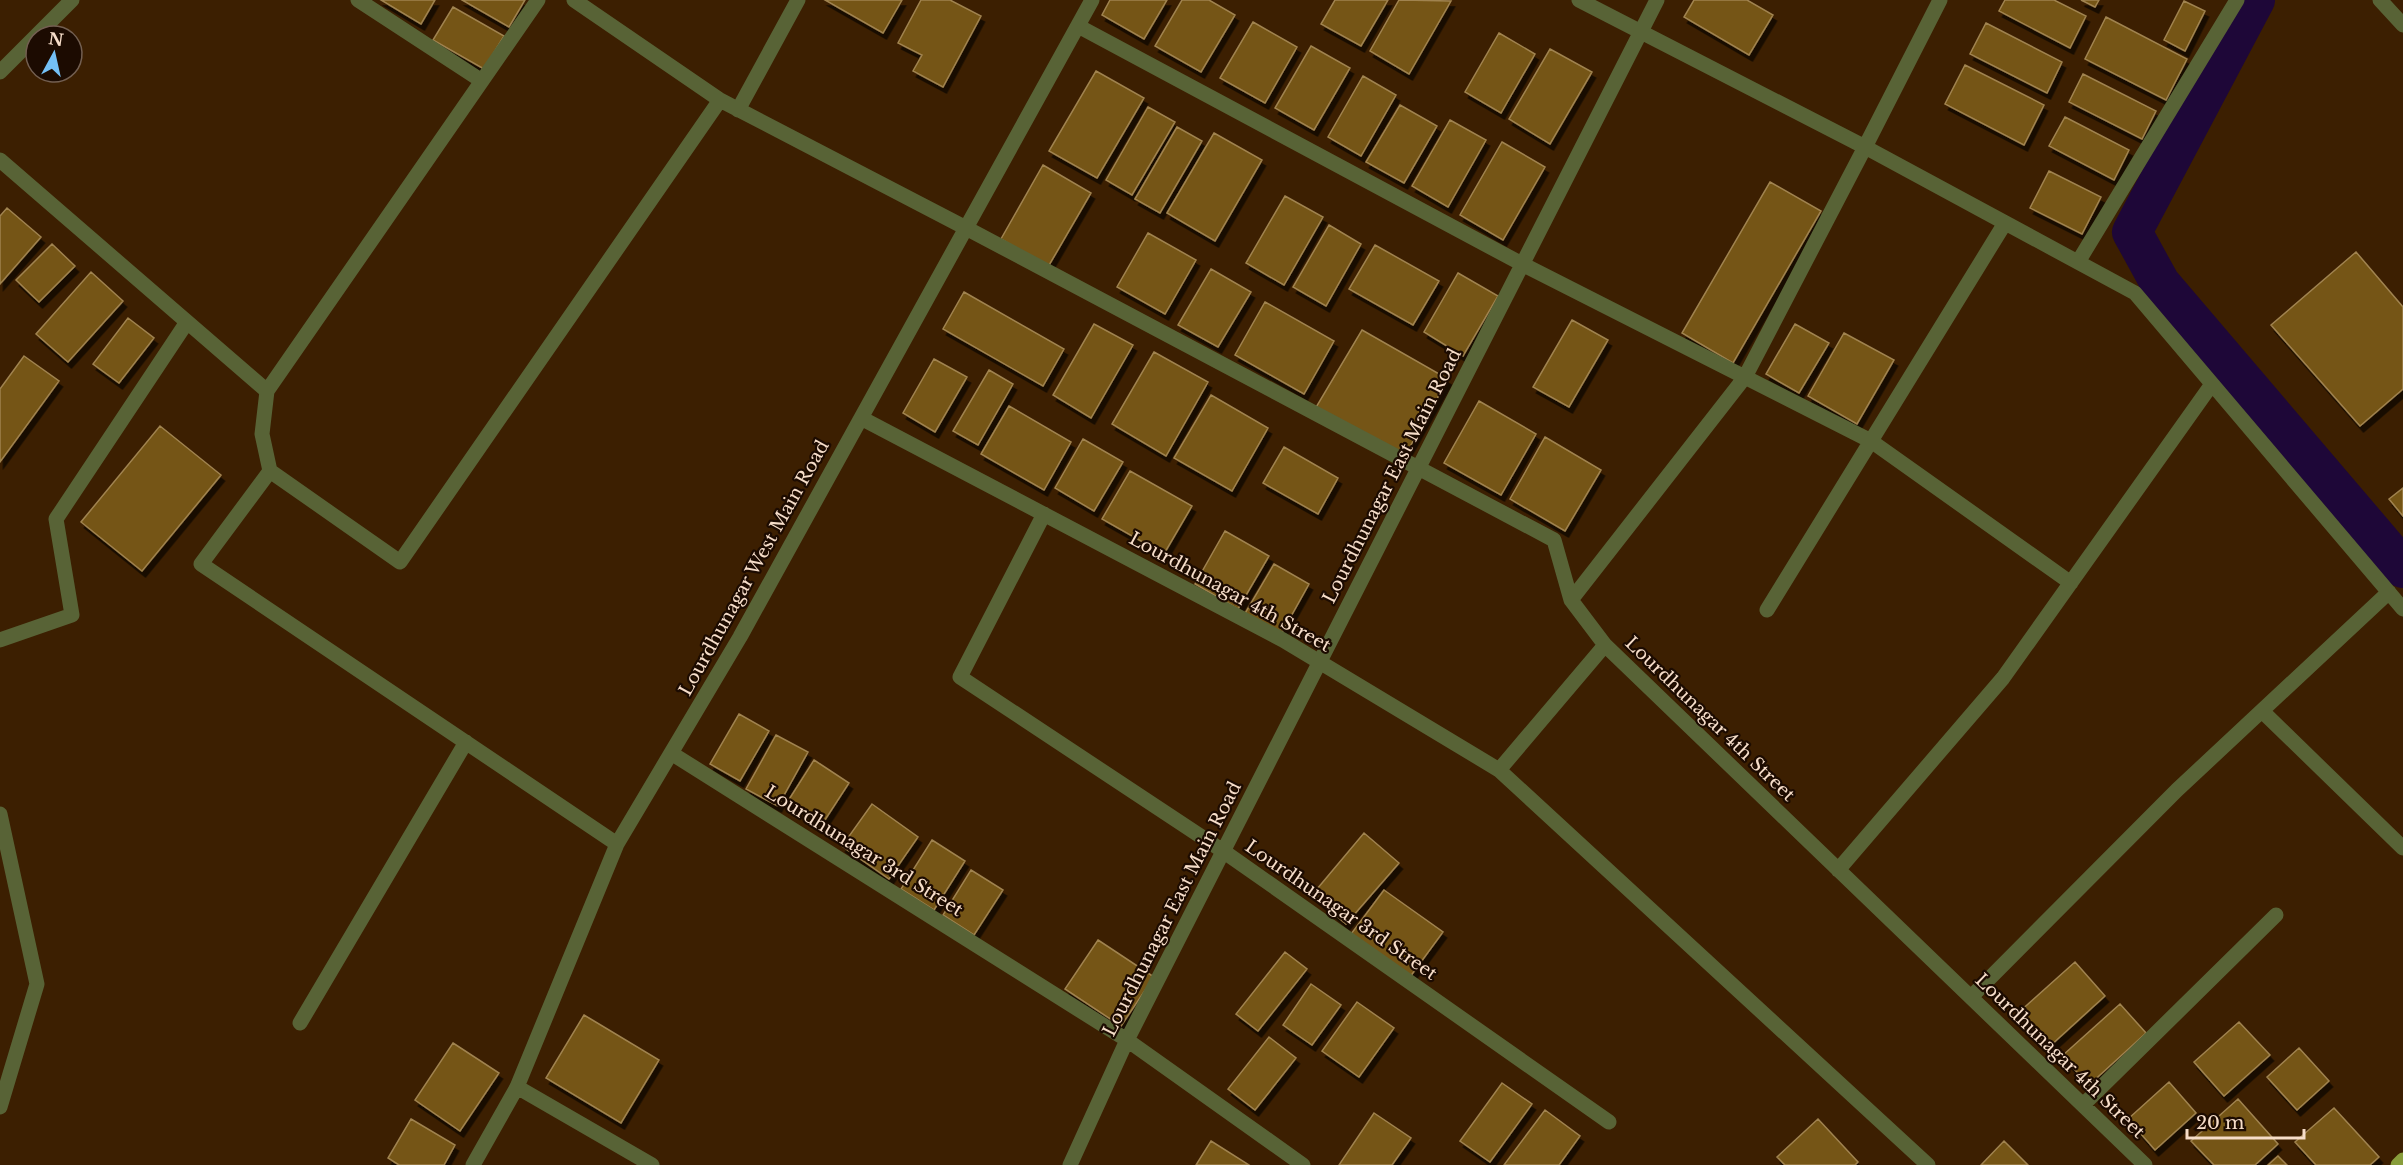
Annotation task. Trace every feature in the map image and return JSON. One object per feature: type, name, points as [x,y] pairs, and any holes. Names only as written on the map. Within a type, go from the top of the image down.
[{"type":"main road","points":[[2398,1165],[2403,1160]]},
{"type":"street","points":[[48,24],[72,0]]},
{"type":"street","points":[[358,0],[482,81]]},
{"type":"street","points":[[538,0],[267,391],[262,434],[270,471],[400,562],[720,100]]},
{"type":"street","points":[[574,0],[738,110],[966,228],[1554,540],[1571,600],[1605,645]]},
{"type":"street","points":[[738,110],[798,0]]},
{"type":"street","name":"Lourdhunagar West Main Road","points":[[473,1165],[516,1087],[617,844],[740,636],[1092,0]]},
{"type":"street","points":[[1579,0],[1865,147],[2135,293],[2403,609]]},
{"type":"street","name":"Lourdhunagar East Main Road","points":[[1070,1165],[1126,1040],[1657,0]]},
{"type":"street","points":[[1571,600],[1745,377],[1940,0]]},
{"type":"street","points":[[2078,262],[2237,0]]},
{"type":"street","points":[[2380,0],[2403,25]]},
{"type":"street","points":[[1078,26],[1522,264],[1871,441],[2071,583]]},
{"type":"street","points":[[0,72],[24,48]]},
{"type":"street","points":[[0,160],[267,391]]},
{"type":"street","points":[[1767,610],[2005,223]]},
{"type":"street","points":[[0,640],[72,615],[56,519],[187,322]]},
{"type":"street","points":[[1838,870],[2003,678],[2212,384]]},
{"type":"street","name":"Lourdhunagar 4th Street","points":[[861,418],[1283,640],[1499,770],[1605,645],[2145,1165]]},
{"type":"street","points":[[270,471],[201,564],[617,844]]},
{"type":"street","name":"Lourdhunagar 3rd Street","points":[[1044,514],[960,677],[1223,851],[1609,1122]]},
{"type":"street","points":[[1971,997],[2177,790],[2389,592]]},
{"type":"street","points":[[2262,711],[2403,848]]},
{"type":"street","points":[[300,1023],[465,742]]},
{"type":"street","name":"Lourdhunagar 3rd Street","points":[[671,753],[1126,1040],[1303,1165]]},
{"type":"street","points":[[1499,770],[1928,1165]]},
{"type":"street","points":[[0,814],[37,984],[0,1107]]},
{"type":"street","points":[[2083,1105],[2276,915]]},
{"type":"street","points":[[516,1087],[652,1165]]},
{"type":"building","points":[[381,0],[435,0],[421,24]]},
{"type":"building","points":[[462,0],[525,0],[509,27]]},
{"type":"building","points":[[825,0],[902,0],[883,33]]},
{"type":"building","points":[[921,0],[950,0],[981,16],[943,87],[913,71],[922,55],[898,43]]},
{"type":"building","points":[[1110,0],[1167,0],[1144,39],[1102,15]]},
{"type":"building","points":[[1182,0],[1209,0],[1235,15],[1201,72],[1155,46]]},
{"type":"building","points":[[1335,0],[1388,0],[1361,46],[1321,24]]},
{"type":"building","points":[[1399,0],[1451,1],[1409,74],[1370,51]]},
{"type":"building","points":[[1694,0],[1747,0],[1773,15],[1749,55],[1684,17]]},
{"type":"building","points":[[2005,0],[2054,0],[2086,16],[2070,48],[1999,11]]},
{"type":"building","points":[[2081,0],[2099,0],[2095,7]]},
{"type":"building","points":[[2184,1],[2205,11],[2185,51],[2164,40]]},
{"type":"building","points":[[453,7],[504,36],[484,69],[433,40]]},
{"type":"building","points":[[2106,17],[2187,59],[2166,100],[2085,59]]},
{"type":"building","points":[[1253,22],[1297,47],[1265,103],[1220,78]]},
{"type":"building","points":[[1986,23],[2062,62],[2047,93],[1970,54]]},
{"type":"building","points":[[1499,33],[1535,54],[1501,113],[1465,92]]},
{"type":"building","points":[[1311,46],[1350,68],[1314,130],[1275,108]]},
{"type":"building","points":[[1550,49],[1592,72],[1550,144],[1509,119]]},
{"type":"building","points":[[1965,65],[2044,105],[2024,145],[1945,104]]},
{"type":"building","points":[[1096,71],[1144,98],[1097,178],[1049,151]]},
{"type":"building","points":[[2083,74],[2156,111],[2142,139],[2069,102]]},
{"type":"building","points":[[1363,76],[1396,95],[1361,156],[1328,137]]},
{"type":"building","points":[[1400,105],[1437,126],[1404,183],[1366,162]]},
{"type":"building","points":[[1148,107],[1175,122],[1132,195],[1106,180]]},
{"type":"building","points":[[2065,117],[2129,150],[2114,180],[2049,146]]},
{"type":"building","points":[[1450,120],[1486,140],[1448,207],[1412,186]]},
{"type":"building","points":[[1177,127],[1202,141],[1160,213],[1135,199]]},
{"type":"building","points":[[1214,133],[1262,160],[1215,241],[1167,213]]},
{"type":"building","points":[[1502,142],[1545,167],[1503,240],[1460,215]]},
{"type":"building","points":[[1043,165],[1091,193],[1048,267],[1001,239]]},
{"type":"building","points":[[2049,171],[2101,197],[2082,234],[2030,208]]},
{"type":"building","points":[[1770,182],[1821,211],[1733,363],[1682,333]]},
{"type":"building","points":[[1285,196],[1323,217],[1284,285],[1246,263]]},
{"type":"building","points":[[7,208],[41,237],[0,284],[0,216]]},
{"type":"building","points":[[1329,225],[1361,244],[1326,306],[1293,287]]},
{"type":"building","points":[[1148,233],[1196,260],[1165,314],[1117,287]]},
{"type":"building","points":[[52,244],[75,266],[39,302],[16,280]]},
{"type":"building","points":[[1375,245],[1439,281],[1413,325],[1349,289]]},
{"type":"building","points":[[2356,252],[2403,307],[2403,389],[2360,426],[2271,325]]},
{"type":"building","points":[[1211,269],[1251,292],[1218,347],[1178,325]]},
{"type":"building","points":[[91,272],[123,301],[68,362],[36,334]]},
{"type":"building","points":[[1458,273],[1498,296],[1463,356],[1424,332]]},
{"type":"building","points":[[964,292],[1064,349],[1043,386],[943,329]]},
{"type":"building","points":[[1265,302],[1334,341],[1304,394],[1235,355]]},
{"type":"building","points":[[128,318],[154,338],[119,383],[93,364]]},
{"type":"building","points":[[1572,320],[1608,340],[1569,407],[1533,387]]},
{"type":"building","points":[[1094,324],[1133,345],[1091,418],[1053,395]]},
{"type":"building","points":[[1795,324],[1829,343],[1799,393],[1766,374]]},
{"type":"building","points":[[1362,330],[1448,379],[1403,459],[1315,409]]},
{"type":"building","points":[[1844,333],[1894,360],[1857,424],[1808,396]]},
{"type":"building","points":[[1154,352],[1208,382],[1166,456],[1112,424]]},
{"type":"building","points":[[24,356],[59,381],[0,462],[0,389]]},
{"type":"building","points":[[934,359],[967,377],[935,432],[903,413]]},
{"type":"building","points":[[989,370],[1013,384],[978,445],[953,431]]},
{"type":"building","points":[[1211,395],[1268,428],[1232,491],[1174,458]]},
{"type":"building","points":[[1479,401],[1536,434],[1501,495],[1444,463]]},
{"type":"building","points":[[1009,406],[1071,442],[1044,490],[981,454]]},
{"type":"building","points":[[160,426],[221,475],[142,571],[81,522]]},
{"type":"building","points":[[1545,437],[1601,470],[1565,531],[1510,499]]},
{"type":"building","points":[[1083,439],[1123,462],[1094,511],[1055,488]]},
{"type":"building","points":[[1284,447],[1338,478],[1318,514],[1263,483]]},
{"type":"building","points":[[1130,471],[1192,506],[1164,554],[1102,519]]},
{"type":"building","points":[[2403,488],[2403,516],[2389,499]]},
{"type":"building","points":[[1225,531],[1269,556],[1238,609],[1195,584]]},
{"type":"building","points":[[1274,564],[1309,584],[1280,636],[1244,615]]},
{"type":"building","points":[[739,714],[769,731],[740,781],[710,764]]},
{"type":"building","points":[[776,735],[808,752],[778,806],[746,789]]},
{"type":"building","points":[[814,760],[849,783],[823,823],[788,801]]},
{"type":"building","points":[[872,804],[918,837],[889,879],[842,846]]},
{"type":"building","points":[[1364,833],[1399,863],[1346,924],[1312,895]]},
{"type":"building","points":[[932,840],[965,861],[934,910],[901,889]]},
{"type":"building","points":[[971,870],[1003,890],[974,935],[943,915]]},
{"type":"building","points":[[1384,890],[1443,932],[1410,977],[1351,934]]},
{"type":"building","points":[[1098,940],[1154,977],[1121,1026],[1065,989]]},
{"type":"building","points":[[1285,952],[1307,969],[1258,1031],[1236,1014]]},
{"type":"building","points":[[2075,962],[2105,996],[2049,1047],[2018,1013]]},
{"type":"building","points":[[1311,984],[1341,1005],[1312,1045],[1283,1025]]},
{"type":"building","points":[[1357,1002],[1394,1028],[1359,1077],[1322,1051]]},
{"type":"building","points":[[2120,1004],[2146,1033],[2089,1085],[2062,1056]]},
{"type":"building","points":[[584,1015],[659,1060],[621,1123],[546,1078]]},
{"type":"building","points":[[2239,1022],[2270,1055],[2224,1096],[2194,1062]]},
{"type":"building","points":[[1269,1037],[1296,1058],[1255,1110],[1228,1089]]},
{"type":"building","points":[[453,1043],[499,1073],[460,1131],[415,1100]]},
{"type":"building","points":[[2299,1048],[2329,1081],[2297,1110],[2267,1077]]},
{"type":"building","points":[[2169,1082],[2196,1113],[2155,1150],[2128,1119]]},
{"type":"building","points":[[1502,1083],[1532,1104],[1490,1162],[1460,1141]]},
{"type":"building","points":[[2238,1099],[2278,1144],[2255,1165],[2214,1165],[2191,1141]]},
{"type":"building","points":[[2334,1108],[2379,1157],[2370,1165],[2316,1165],[2295,1142]]},
{"type":"building","points":[[1545,1110],[1580,1136],[1559,1165],[1504,1165]]},
{"type":"building","points":[[1374,1113],[1411,1138],[1392,1165],[1339,1165]]},
{"type":"building","points":[[411,1119],[455,1145],[444,1165],[399,1165],[388,1158]]},
{"type":"building","points":[[1818,1119],[1858,1162],[1855,1165],[1785,1165],[1777,1157]]},
{"type":"building","points":[[1211,1141],[1249,1165],[1196,1165]]},
{"type":"building","points":[[2004,1141],[2028,1165],[1981,1165]]},
{"type":"building","points":[[2278,1156],[2287,1165],[2268,1165]]},
{"type":"waterway","points":[[2255,0],[2132,232],[2160,283],[2403,568]]}]
